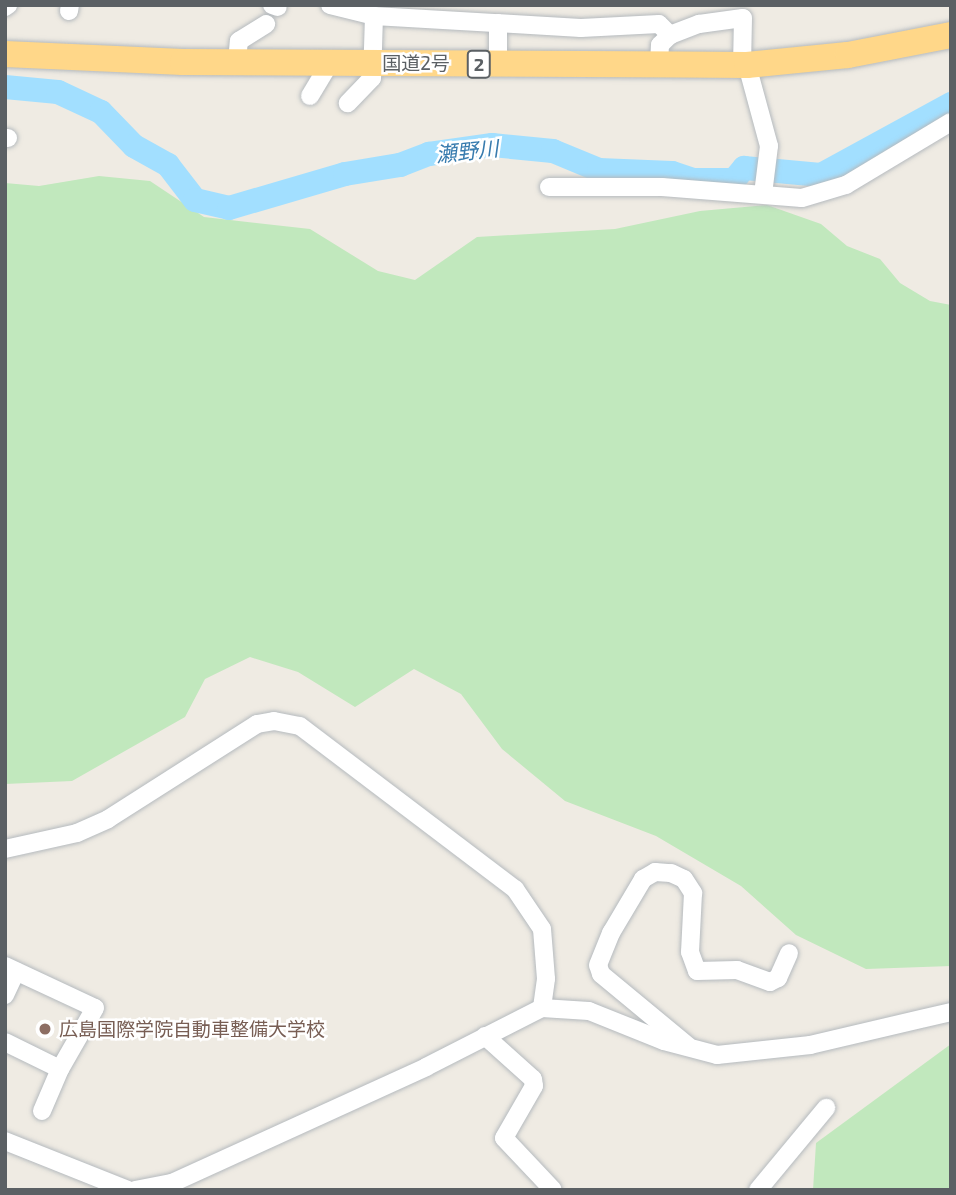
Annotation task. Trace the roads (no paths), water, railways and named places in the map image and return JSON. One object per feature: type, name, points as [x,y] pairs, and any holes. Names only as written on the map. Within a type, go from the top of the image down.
[{"type":"highway","name":"国道2号","points":[[5,54],[237,62],[744,65],[848,55],[951,36]]},
{"type":"street","points":[[330,5],[374,16],[606,29],[659,24],[670,35]]},
{"type":"street","points":[[348,103],[370,82],[374,16]]},
{"type":"street","points":[[659,64],[660,44],[670,35],[699,24],[743,18],[744,65],[769,146],[763,194]]},
{"type":"street","points":[[498,23],[498,64]]},
{"type":"street","points":[[237,62],[239,41],[265,24]]},
{"type":"street","points":[[310,96],[330,62]]},
{"type":"street","points":[[550,187],[662,187],[802,198],[846,185],[951,122]]},
{"type":"street","points":[[5,849],[77,833],[108,819],[257,724],[274,721],[300,726],[515,889],[542,929],[546,979],[542,1009]]},
{"type":"street","points":[[693,1051],[601,974],[598,965],[611,933],[643,879],[655,872],[671,873],[684,879],[693,893],[690,952],[697,971],[737,970],[770,982],[778,978],[789,953]]},
{"type":"street","points":[[5,995],[11,969],[95,1008],[60,1069],[42,1111]]},
{"type":"street","points":[[135,1190],[172,1183],[542,1009],[589,1011],[693,1051],[758,1053],[951,1012]]},
{"type":"street","points":[[485,1036],[533,1079],[534,1086],[504,1138],[553,1190]]},
{"type":"street","points":[[5,1042],[60,1069]]},
{"type":"street","points":[[764,1187],[825,1108]]},
{"type":"street","points":[[11,1146],[128,1190]]},
{"type":"waterway","name":"瀬野川","points":[[5,87],[58,92],[101,112],[134,146],[168,165],[195,200],[229,208],[345,174],[400,165],[429,154],[492,145],[553,151],[599,170],[672,173],[693,180],[734,180],[744,168],[821,175],[951,104]]},
{"type":"place","name":"広島国際学院自動車整備大学校","points":[[45,1029]]}]
